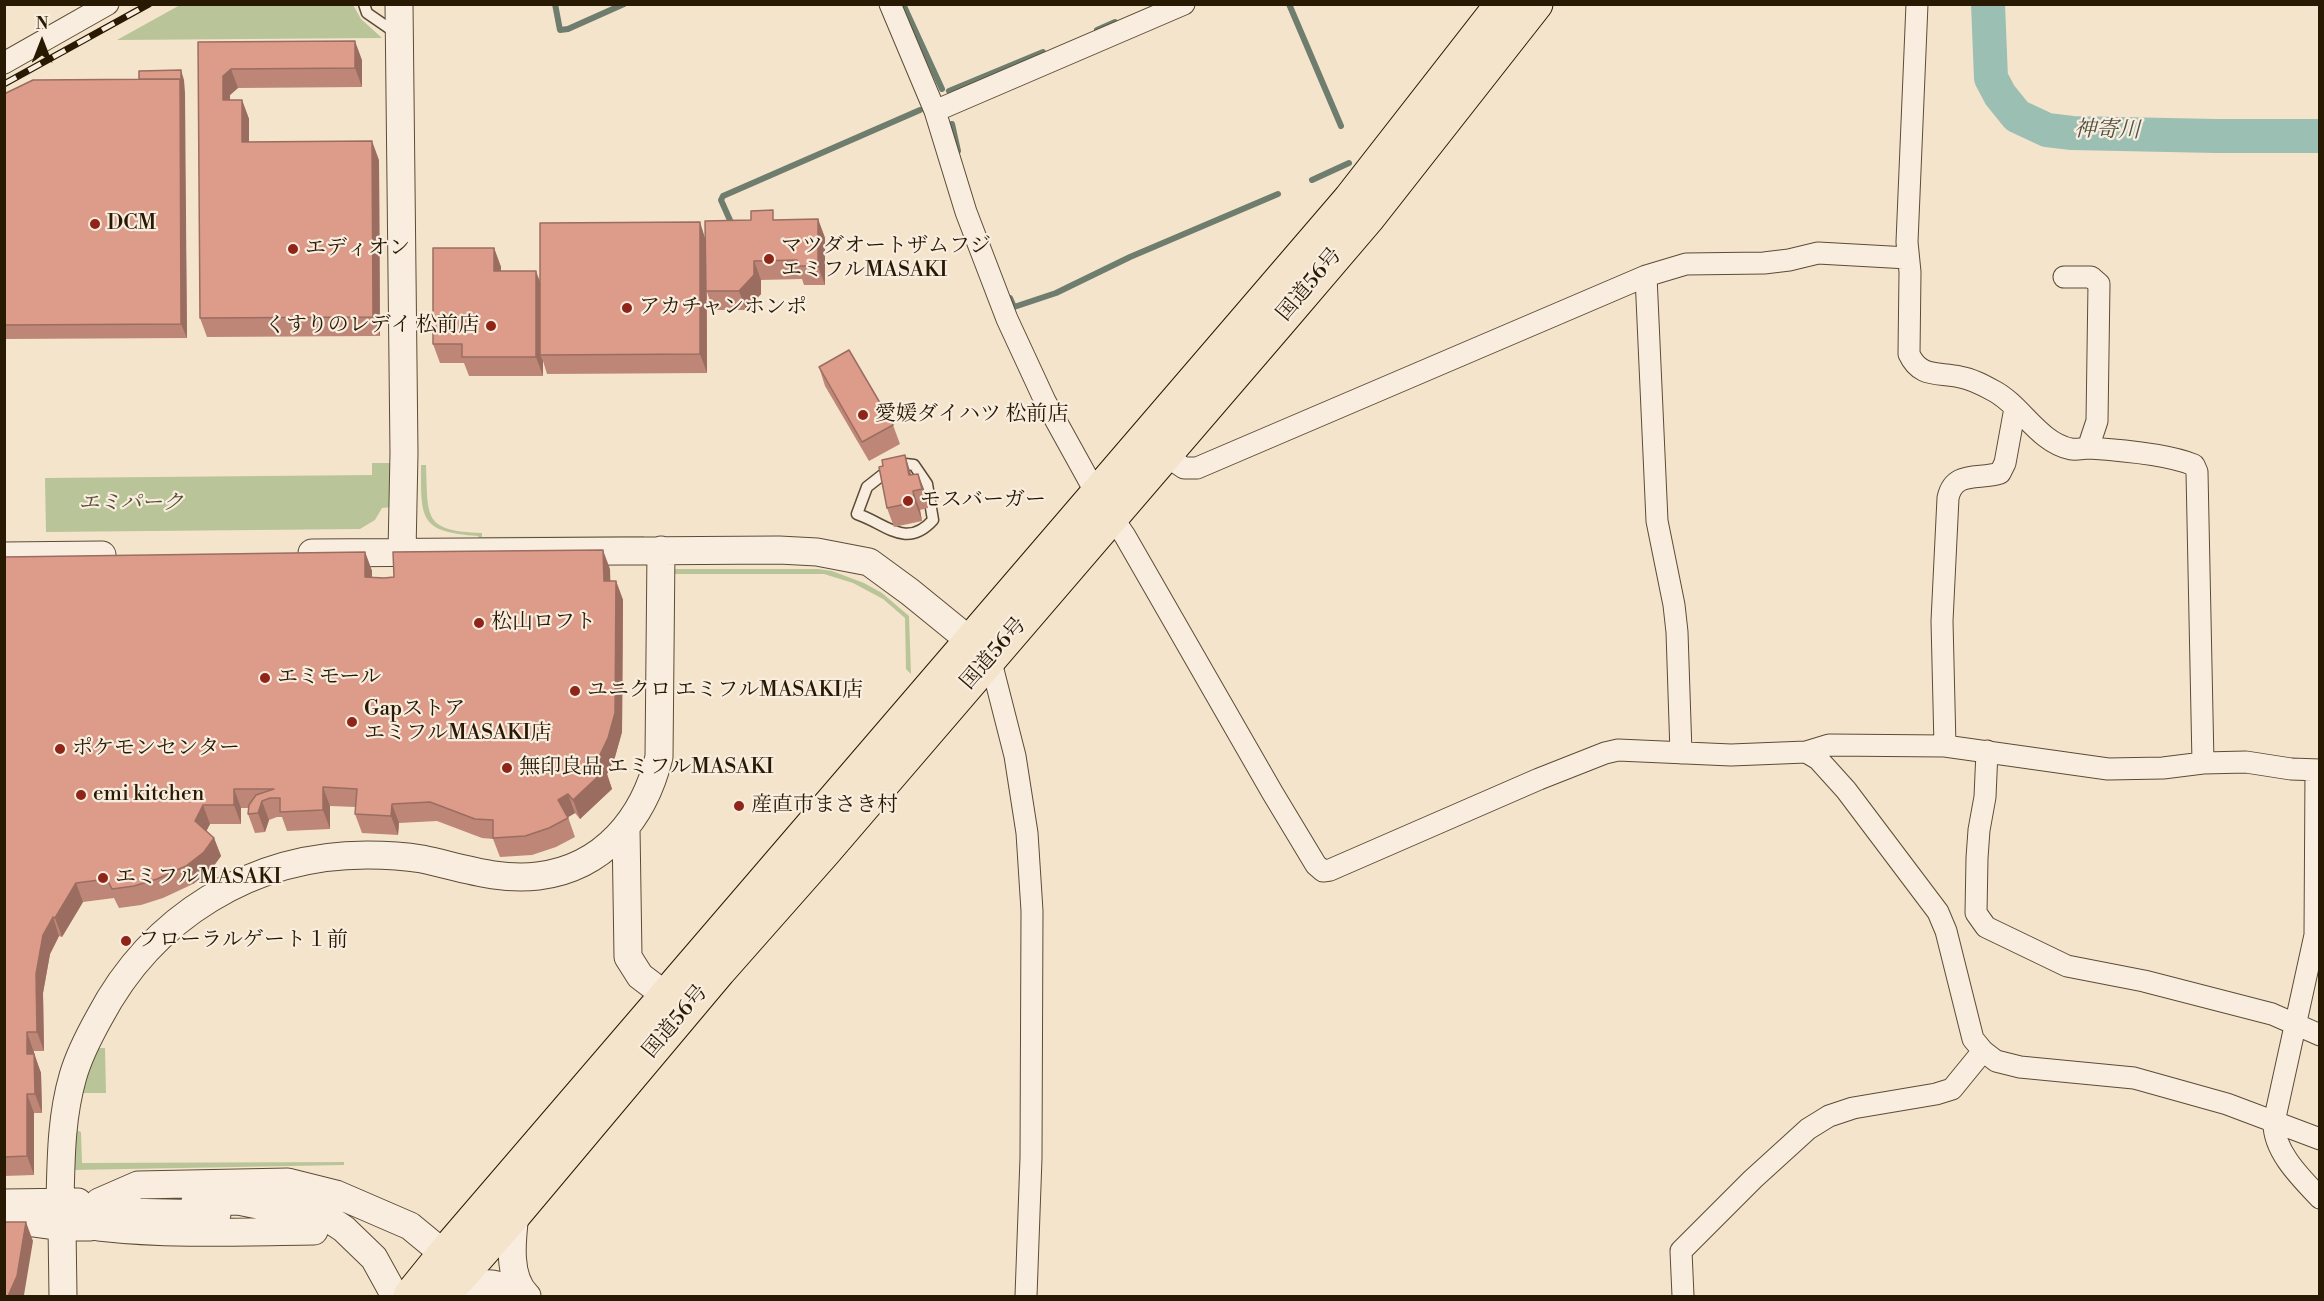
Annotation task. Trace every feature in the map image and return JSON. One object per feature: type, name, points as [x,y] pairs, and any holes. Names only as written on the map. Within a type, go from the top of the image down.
[{"type":"highway","name":"国道56号","points":[[1155,448],[1274,285],[1350,199],[1503,4]]},
{"type":"highway","name":"国道56号","points":[[444,1296],[719,971],[981,650],[1155,448],[1368,218],[1536,4]]},
{"type":"highway","name":"国道56号","points":[[410,1296],[665,995],[981,650]]},
{"type":"street","points":[[4,63],[108,4]]},
{"type":"street","points":[[399,4],[404,453],[402,552]]},
{"type":"street","points":[[890,4],[935,111],[966,212],[1007,319],[1045,401],[1272,792],[1316,865],[1323,871],[1330,870],[1539,779],[1618,750],[1731,755],[1806,753],[1829,745],[1946,746],[2108,769],[2246,762],[2291,769],[2318,770],[2315,935],[2273,1134],[2284,1155],[2319,1198]]},
{"type":"street","points":[[935,111],[1155,10],[1184,4]]},
{"type":"street","points":[[1917,4],[1908,258],[1910,354],[1914,365],[1925,372],[1961,377],[1998,392],[2057,443],[2072,449],[2088,448],[2184,461],[2194,465],[2198,472],[2203,763]]},
{"type":"street","points":[[1155,448],[1184,468],[1197,468],[1646,276],[1686,264],[1764,263],[1818,253],[1908,258]]},
{"type":"street","points":[[1646,276],[1657,521],[1674,605],[1677,632],[1681,753]]},
{"type":"street","points":[[2064,277],[2091,277],[2099,284],[2097,421],[2088,448]]},
{"type":"street","points":[[1946,746],[1942,621],[1950,488],[1958,481],[1968,477],[1989,476],[2000,472],[2005,463],[2015,408]]},
{"type":"street","points":[[63,1296],[61,1214],[64,1117],[73,1076],[86,1042],[112,992],[130,968],[163,933],[196,907],[234,885],[272,869],[340,855],[394,856],[514,878],[539,876],[565,869],[606,847],[626,828],[641,808],[653,782],[659,757],[661,550]]},
{"type":"street","points":[[287,553],[661,550],[817,552],[869,562],[981,650],[1015,756],[1027,833],[1032,911],[1030,1158],[1026,1296]]},
{"type":"street","points":[[4,556],[126,555]]},
{"type":"street","points":[[1987,751],[1985,797],[1977,858],[1976,913],[1986,927],[2067,966],[2144,981],[2272,1014],[2319,1035]]},
{"type":"street","points":[[1806,753],[1818,759],[1846,790],[1938,912],[1946,931],[1973,1039],[1983,1052],[1996,1061],[2020,1067],[2133,1078],[2227,1104],[2319,1139]]},
{"type":"street","points":[[626,828],[628,957],[640,975],[665,995]]},
{"type":"street","points":[[1683,1296],[1681,1251],[1753,1179],[1808,1129],[1829,1116],[1853,1108],[1936,1094],[1952,1089],[1983,1052]]},
{"type":"street","points":[[97,1214],[138,1185],[288,1182],[336,1194],[367,1212],[410,1226],[444,1254]]},
{"type":"street","points":[[97,1214],[238,1202],[309,1210],[344,1229],[374,1258],[395,1296]]},
{"type":"street","points":[[4,1203],[61,1214]]},
{"type":"street","points":[[61,1214],[64,1209],[217,1214],[238,1213],[263,1206]]},
{"type":"street","points":[[4,1219],[61,1214],[97,1214],[194,1222],[217,1214]]},
{"type":"street","points":[[97,1214],[133,1231],[191,1233],[314,1231]]},
{"type":"street","points":[[515,1214],[512,1237],[513,1260],[524,1293]]},
{"type":"street","points":[[444,1296],[470,1284],[492,1284],[524,1293]]},
{"type":"lane","points":[[364,4],[367,13],[399,35]]},
{"type":"lane","points":[[905,464],[914,465],[927,484],[933,520],[924,530],[893,533],[872,519],[857,514],[867,487],[895,465],[905,464]]},
{"type":"green space","points":[[180,5],[353,5],[361,19],[382,38],[117,40]]},
{"type":"green space","name":"エミパーク","points":[[372,463],[393,463],[393,507],[382,508],[375,520],[360,529],[46,532],[45,478],[372,475]]},
{"type":"green space","points":[[421,465],[426,465],[429,509],[439,525],[449,529],[482,533],[482,537],[644,536],[644,540],[480,541],[478,536],[444,531],[427,519],[423,510]]},
{"type":"green space","points":[[672,569],[818,569],[832,571],[864,583],[882,593],[909,616],[911,674],[906,669],[905,618],[883,599],[853,583],[824,574],[672,574]]},
{"type":"green space","points":[[93,1048],[105,1048],[106,1093],[80,1093]]},
{"type":"green space","points":[[76,1130],[81,1132],[82,1163],[344,1162],[344,1165],[72,1170]]},
{"type":"building","name":"エディオン","points":[[355,41],[355,68],[231,69],[223,76],[223,100],[242,100],[242,142],[372,141],[373,317],[200,318],[198,42]]},
{"type":"building","points":[[181,70],[181,83],[180,79],[139,79],[139,71]]},
{"type":"building","name":"DCM","points":[[180,79],[181,324],[4,325],[4,94],[33,80]]},
{"type":"building","points":[[773,210],[773,220],[818,219],[818,266],[797,266],[797,260],[754,261],[754,275],[739,291],[706,291],[705,221],[751,220],[751,211]]},
{"type":"building","name":"アカチャンホンポ","points":[[700,222],[700,354],[540,355],[540,223]]},
{"type":"building","name":"くすりのレデイ 松前店","points":[[433,248],[494,248],[494,271],[536,271],[536,357],[462,357],[462,344],[433,344]]},
{"type":"building","name":"愛媛ダイハツ 松前店","points":[[849,350],[893,425],[862,442],[819,367]]},
{"type":"building","points":[[905,455],[909,475],[918,474],[922,489],[913,491],[915,502],[887,508],[879,467],[883,466],[882,460]]},
{"type":"building","name":"エミフルMASAKI","points":[[603,550],[604,581],[616,581],[615,713],[608,738],[597,761],[605,770],[573,800],[568,794],[558,800],[568,818],[549,828],[525,836],[493,838],[493,820],[475,819],[430,802],[392,804],[391,816],[355,814],[357,789],[323,787],[323,810],[280,812],[280,798],[270,798],[262,801],[258,813],[248,814],[249,805],[256,795],[274,789],[234,789],[234,805],[203,805],[195,821],[214,838],[204,852],[186,866],[134,886],[112,889],[107,879],[76,883],[55,918],[53,917],[43,935],[36,974],[37,1032],[27,1032],[27,1054],[34,1054],[35,1094],[27,1094],[27,1156],[4,1157],[4,557],[365,552],[365,577],[384,578],[394,577],[393,552]]},
{"type":"building","points":[[4,1222],[26,1222],[17,1276],[8,1296],[4,1296]]},
{"type":"waterway","points":[[555,4],[560,30],[568,29],[624,4]]},
{"type":"waterway","points":[[903,4],[942,89]]},
{"type":"waterway","points":[[1289,4],[1341,126]]},
{"type":"waterway","name":"神寄川","points":[[1988,4],[1991,78],[2000,95],[2017,116],[2047,130],[2072,133],[2320,136]]},
{"type":"waterway","points":[[1097,30],[1115,22]]},
{"type":"waterway","points":[[949,91],[1043,52]]},
{"type":"waterway","points":[[733,227],[721,200],[723,196],[920,110]]},
{"type":"waterway","points":[[952,124],[958,151]]},
{"type":"waterway","points":[[1312,180],[1349,163]]},
{"type":"waterway","points":[[1010,298],[1014,307],[1056,293],[1130,257],[1278,194]]},
{"type":"railway","points":[[4,84],[149,4]]},
{"type":"place","name":"DCM","points":[[95,224]]},
{"type":"place","name":"エディオン","points":[[293,249]]},
{"type":"place","name":"マツダオートザムフジ エミフルMASAKI","points":[[769,259]]},
{"type":"place","name":"アカチャンホンポ","points":[[627,308]]},
{"type":"place","name":"くすりのレデイ 松前店","points":[[491,326]]},
{"type":"place","name":"愛媛ダイハツ 松前店","points":[[863,415]]},
{"type":"place","name":"モスバーガー","points":[[908,501]]},
{"type":"place","name":"松山ロフト","points":[[479,623]]},
{"type":"place","name":"エミモール","points":[[265,678]]},
{"type":"place","name":"ユニクロ エミフルMASAKI店","points":[[575,691]]},
{"type":"place","name":"Gapストア エミフルMASAKI店","points":[[352,722]]},
{"type":"place","name":"ポケモンセンター","points":[[60,749]]},
{"type":"place","name":"無印良品 エミフルMASAKI","points":[[507,768]]},
{"type":"place","name":"emi kitchen","points":[[81,795]]},
{"type":"place","name":"産直市まさき村","points":[[739,806]]},
{"type":"place","name":"エミフルMASAKI","points":[[103,878]]},
{"type":"place","name":"フローラルゲート１前","points":[[126,941]]}]
